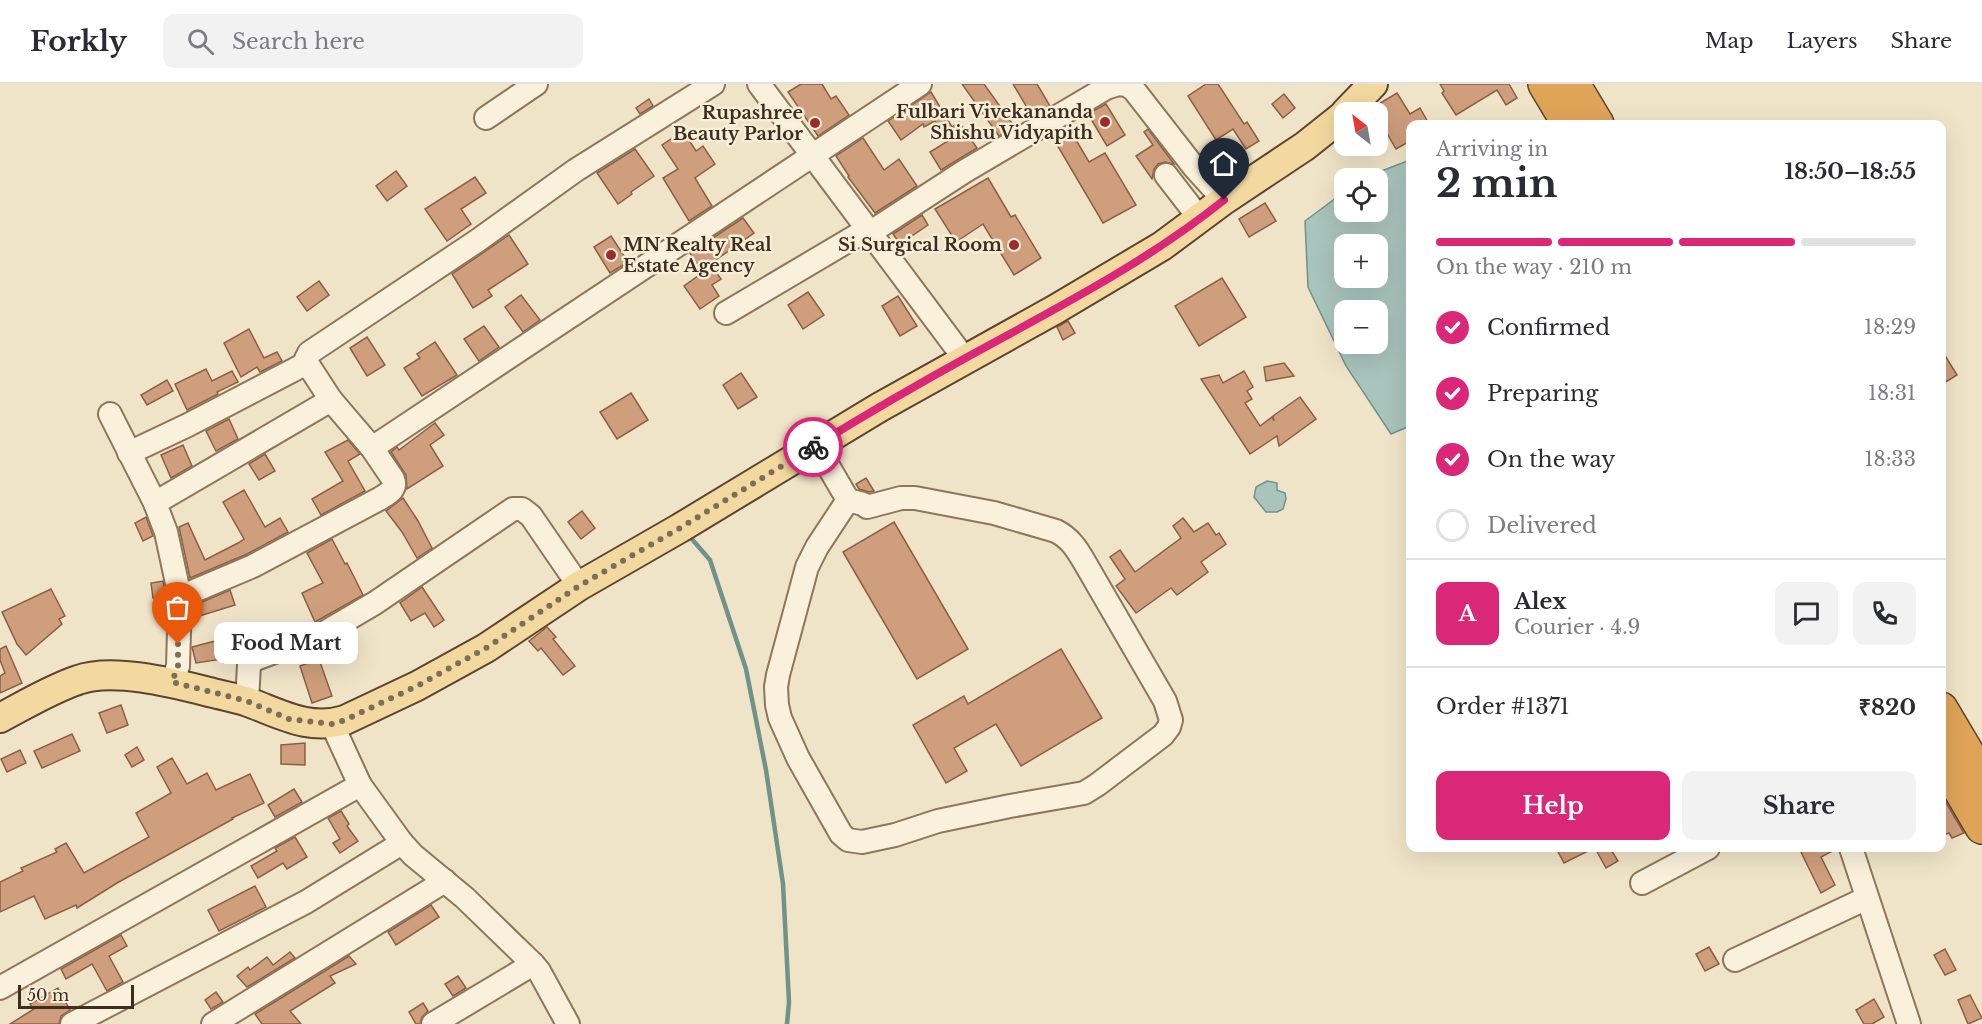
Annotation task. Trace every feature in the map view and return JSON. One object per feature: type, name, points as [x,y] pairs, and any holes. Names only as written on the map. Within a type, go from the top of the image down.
[{"type":"highway","points":[[1545,84],[1567,120]]},
{"type":"highway","points":[[1573,84],[1595,120]]},
{"type":"highway","points":[[1946,717],[1982,778]]},
{"type":"highway","points":[[1946,766],[1982,827]]},
{"type":"main road","points":[[1356,102],[1373,84]]},
{"type":"main road","points":[[0,717],[80,679],[106,676],[172,682],[247,701],[289,719],[332,724],[345,720],[417,686],[476,653],[579,586],[816,445],[1162,246],[1224,200],[1305,146],[1334,123]]},
{"type":"street","points":[[486,118],[536,84]]},
{"type":"street","points":[[180,597],[253,566],[390,492],[395,484],[372,448],[331,400],[307,363],[309,353],[477,241],[576,170],[713,84]]},
{"type":"street","points":[[759,84],[964,358]]},
{"type":"street","points":[[372,448],[920,84]]},
{"type":"street","points":[[726,313],[869,231],[1106,88],[1118,84],[1127,85],[1134,90],[1194,167],[1224,200]]},
{"type":"street","points":[[1166,175],[1200,219]]},
{"type":"street","points":[[129,453],[307,363]]},
{"type":"street","points":[[155,503],[331,400]]},
{"type":"street","points":[[110,414],[155,503],[166,532],[180,597],[178,666],[172,682]]},
{"type":"street","points":[[816,445],[848,500],[867,507],[902,498],[915,498],[994,513],[1064,535],[1076,547],[1165,701],[1171,720],[1169,728],[1153,744],[1084,793],[938,821],[895,835],[862,842],[848,840],[841,834],[798,758],[780,718],[776,696],[778,675],[807,567],[817,547],[848,500]]},
{"type":"street","points":[[247,701],[249,665],[252,660],[324,633],[375,603],[513,509],[522,509],[531,516],[579,586]]},
{"type":"street","points":[[332,724],[360,785],[402,843],[533,964],[568,1024]]},
{"type":"street","points":[[0,988],[360,785]]},
{"type":"street","points":[[72,1024],[306,902],[402,843]]},
{"type":"street","points":[[1642,883],[1700,852]]},
{"type":"street","points":[[1852,852],[1909,1024]]},
{"type":"street","points":[[213,1024],[445,881]]},
{"type":"street","points":[[1735,960],[1867,898]]},
{"type":"street","points":[[434,1024],[533,964]]},
{"type":"water","points":[[1406,162],[1406,428],[1391,434],[1340,354],[1388,354],[1388,300],[1334,300],[1334,341],[1308,287],[1305,221],[1334,199],[1334,222],[1388,222],[1388,168]]},
{"type":"water","points":[[1267,481],[1277,483],[1277,490],[1285,493],[1283,509],[1277,512],[1266,512],[1254,497],[1256,487]]},
{"type":"building","points":[[801,84],[822,84],[831,99],[836,96],[849,115],[818,136],[788,92]]},
{"type":"building","points":[[962,84],[984,84],[1014,126],[999,136]]},
{"type":"building","points":[[1013,84],[1037,84],[1050,106],[1032,116]]},
{"type":"building","points":[[1206,84],[1218,84],[1244,124],[1247,122],[1259,141],[1246,149],[1233,129],[1216,140],[1188,96]]},
{"type":"building","points":[[1440,84],[1509,84],[1517,98],[1506,105],[1497,90],[1456,115],[1442,93],[1444,91]]},
{"type":"building","points":[[931,92],[952,127],[959,122],[977,148],[941,170],[930,152],[948,141],[935,121],[924,127],[923,124],[901,140],[888,121]]},
{"type":"building","points":[[1397,93],[1410,114],[1420,108],[1427,120],[1406,120],[1406,143],[1396,149],[1388,135],[1388,102],[1382,102]]},
{"type":"building","points":[[1284,94],[1295,108],[1283,118],[1272,104]]},
{"type":"building","points":[[649,99],[653,106],[640,114],[636,108]]},
{"type":"building","name":"Fulbari Vivekananda Shishu Vidyapith","points":[[1106,104],[1125,135],[1107,146],[1088,114]]},
{"type":"building","points":[[1069,128],[1089,162],[1105,153],[1136,205],[1103,223],[1053,138]]},
{"type":"building","points":[[1148,129],[1174,164],[1165,162],[1158,164],[1154,169],[1152,179],[1136,156],[1153,145],[1144,132]]},
{"type":"building","points":[[683,131],[696,151],[703,146],[715,164],[695,178],[712,206],[689,221],[663,178],[678,169],[662,145]]},
{"type":"building","points":[[863,138],[884,170],[899,159],[917,186],[875,213],[848,177],[836,156]]},
{"type":"building","points":[[635,149],[654,176],[618,204],[597,173]]},
{"type":"building","points":[[396,171],[407,186],[387,201],[376,186]]},
{"type":"building","points":[[475,177],[486,193],[461,209],[471,224],[447,241],[425,209]]},
{"type":"building","points":[[988,178],[1011,217],[1015,215],[1041,258],[1014,275],[983,224],[956,242],[935,209]]},
{"type":"building","points":[[1265,203],[1276,221],[1249,237],[1239,219]]},
{"type":"building","points":[[922,215],[928,225],[900,244],[893,234]]},
{"type":"building","points":[[743,218],[754,233],[710,264],[721,279],[712,285],[719,296],[700,309],[684,286],[702,273],[690,253]]},
{"type":"building","points":[[509,235],[528,264],[488,290],[492,296],[473,308],[452,274]]},
{"type":"building","name":"MN Realty Real Estate Agency","points":[[611,236],[628,262],[610,273],[594,247]]},
{"type":"building","points":[[1222,278],[1246,317],[1199,346],[1175,306]]},
{"type":"building","points":[[319,281],[329,295],[307,311],[297,297]]},
{"type":"building","points":[[808,292],[824,315],[803,329],[788,305]]},
{"type":"building","points":[[521,295],[540,320],[523,332],[505,307]]},
{"type":"building","points":[[898,296],[917,326],[900,336],[882,306]]},
{"type":"building","points":[[1068,321],[1075,333],[1063,340],[1057,327]]},
{"type":"building","points":[[484,326],[499,347],[479,361],[464,339]]},
{"type":"building","points":[[249,329],[264,358],[277,352],[282,361],[260,372],[257,367],[241,377],[224,343]]},
{"type":"building","points":[[367,337],[385,365],[367,376],[350,348]]},
{"type":"building","points":[[435,342],[457,375],[422,396],[404,368],[420,358],[417,354]]},
{"type":"building","points":[[1946,357],[1957,375],[1946,382]]},
{"type":"building","points":[[1284,363],[1294,376],[1266,381],[1264,367]]},
{"type":"building","points":[[206,369],[212,381],[232,371],[238,382],[187,410],[175,384]]},
{"type":"building","points":[[1244,371],[1253,387],[1247,391],[1252,399],[1245,403],[1260,426],[1272,417],[1274,421],[1273,416],[1300,397],[1316,419],[1279,446],[1277,436],[1250,454],[1201,379],[1219,375],[1223,383]]},
{"type":"building","points":[[741,373],[757,397],[738,409],[723,385]]},
{"type":"building","points":[[167,380],[173,391],[147,405],[141,395]]},
{"type":"building","points":[[631,393],[648,420],[617,439],[600,412]]},
{"type":"building","points":[[229,419],[238,439],[216,451],[206,431]]},
{"type":"building","points":[[435,423],[444,435],[430,445],[443,466],[407,489],[406,475],[391,452],[397,447],[399,450]]},
{"type":"building","points":[[348,440],[360,454],[348,461],[365,491],[321,515],[312,499],[343,481],[325,452]]},
{"type":"building","points":[[183,445],[192,466],[171,478],[161,455]]},
{"type":"building","points":[[265,454],[275,471],[259,480],[249,464]]},
{"type":"building","points":[[866,478],[874,491],[859,489],[856,484]]},
{"type":"building","points":[[244,490],[265,527],[280,518],[288,532],[247,554],[190,578],[179,527],[188,523],[205,560],[238,543],[244,539],[223,502]]},
{"type":"building","points":[[403,498],[432,548],[417,558],[386,511]]},
{"type":"building","points":[[582,511],[595,528],[581,539],[568,522]]},
{"type":"building","points":[[146,517],[153,536],[143,541],[135,523]]},
{"type":"building","points":[[1183,518],[1194,532],[1208,523],[1216,535],[1219,533],[1226,544],[1201,562],[1208,572],[1177,595],[1171,588],[1136,613],[1116,586],[1125,579],[1110,557],[1120,550],[1135,572],[1181,538],[1173,526]]},
{"type":"building","points":[[894,522],[968,649],[917,679],[843,552]]},
{"type":"building","points":[[332,539],[363,595],[315,622],[302,593],[323,583],[307,553]]},
{"type":"building","points":[[163,581],[166,596],[153,598],[151,583]]},
{"type":"building","points":[[422,587],[444,620],[434,627],[425,613],[411,621],[400,603]]},
{"type":"building","points":[[51,589],[65,616],[59,619],[62,624],[26,655],[17,644],[2,612]]},
{"type":"building","points":[[230,590],[235,605],[193,618],[193,606]]},
{"type":"building","points":[[269,625],[274,638],[248,648],[237,655],[237,659],[223,663],[222,659],[196,663],[192,647],[215,641],[215,643]]},
{"type":"building","points":[[547,627],[556,637],[553,639],[575,666],[563,675],[541,648],[538,651],[529,641]]},
{"type":"building","points":[[6,646],[22,683],[0,693],[0,676],[5,673],[0,660],[0,649]]},
{"type":"building","points":[[1061,649],[1102,718],[1021,766],[996,724],[954,748],[967,771],[946,783],[913,725],[964,696],[968,704]]},
{"type":"building","points":[[319,659],[332,696],[312,703],[300,666]]},
{"type":"building","points":[[121,705],[128,725],[107,733],[99,713]]},
{"type":"building","points":[[72,734],[80,751],[42,768],[34,751]]},
{"type":"building","points":[[305,743],[305,765],[281,764],[281,745]]},
{"type":"building","points":[[137,747],[144,760],[132,767],[125,755]]},
{"type":"building","points":[[20,750],[26,763],[7,772],[1,759]]},
{"type":"building","points":[[172,758],[187,784],[207,773],[216,790],[250,774],[264,803],[232,818],[77,908],[76,905],[45,919],[34,896],[0,912],[0,882],[23,871],[21,868],[57,852],[55,849],[66,843],[84,873],[149,837],[136,813],[171,793],[157,767]]},
{"type":"building","points":[[294,789],[302,802],[275,817],[268,805]]},
{"type":"building","points":[[1946,802],[1964,833],[1952,838],[1949,833],[1946,834]]},
{"type":"building","points":[[341,811],[349,824],[347,826],[358,841],[340,853],[333,843],[340,839],[328,818]]},
{"type":"building","points":[[295,837],[307,857],[287,869],[283,863],[258,878],[251,866],[277,851],[275,848]]},
{"type":"building","points":[[1558,852],[1586,852],[1564,863]]},
{"type":"building","points":[[1597,852],[1612,852],[1618,861],[1606,868]]},
{"type":"building","points":[[1801,852],[1830,852],[1821,857],[1835,885],[1821,893]]},
{"type":"building","points":[[255,886],[266,907],[219,931],[208,910]]},
{"type":"building","points":[[431,905],[439,917],[396,945],[388,932]]},
{"type":"building","points":[[121,935],[127,946],[109,956],[123,982],[107,991],[92,964],[66,979],[61,969]]},
{"type":"building","points":[[1709,947],[1719,964],[1705,971],[1696,954]]},
{"type":"building","points":[[1945,949],[1956,970],[1945,975],[1934,955]]},
{"type":"building","points":[[290,952],[295,958],[247,987],[237,976],[248,967],[250,970],[267,957],[273,965]]},
{"type":"building","points":[[349,956],[356,964],[330,976],[335,983],[290,1011],[301,1024],[262,1024],[255,1014]]},
{"type":"building","points":[[458,976],[466,988],[453,996],[445,984]]},
{"type":"building","points":[[58,988],[70,1010],[61,1016],[59,1024],[10,1024],[34,1009],[30,1004]]},
{"type":"building","points":[[216,992],[223,1002],[211,1009],[205,1000]]},
{"type":"building","points":[[1970,995],[1982,1018],[1968,1024],[1958,1000]]},
{"type":"building","points":[[1874,999],[1884,1017],[1872,1024],[1864,1024],[1856,1010]]},
{"type":"building","points":[[423,1003],[428,1011],[422,1017],[420,1024],[416,1024],[409,1012]]},
{"type":"waterway","points":[[691,538],[710,560],[746,669],[766,770],[783,884],[789,1002],[787,1024]]},
{"type":"way so far","points":[[178,644],[178,666],[172,682],[247,701],[289,719],[332,724],[345,720],[417,686],[486,648],[579,586],[813,447]]},
{"type":"place","name":"Fulbari Vivekananda Shishu Vidyapith","points":[[1105,122]]},
{"type":"place","name":"Rupashree Beauty Parlor","points":[[815,123]]},
{"type":"place","name":"Si Surgical Room","points":[[1014,245]]},
{"type":"place","name":"MN Realty Real Estate Agency","points":[[611,255]]},
{"type":"place","name":"Food Mart","points":[[178,644]]},
{"type":"route","points":[[813,447],[1162,246],[1224,200]]}]
